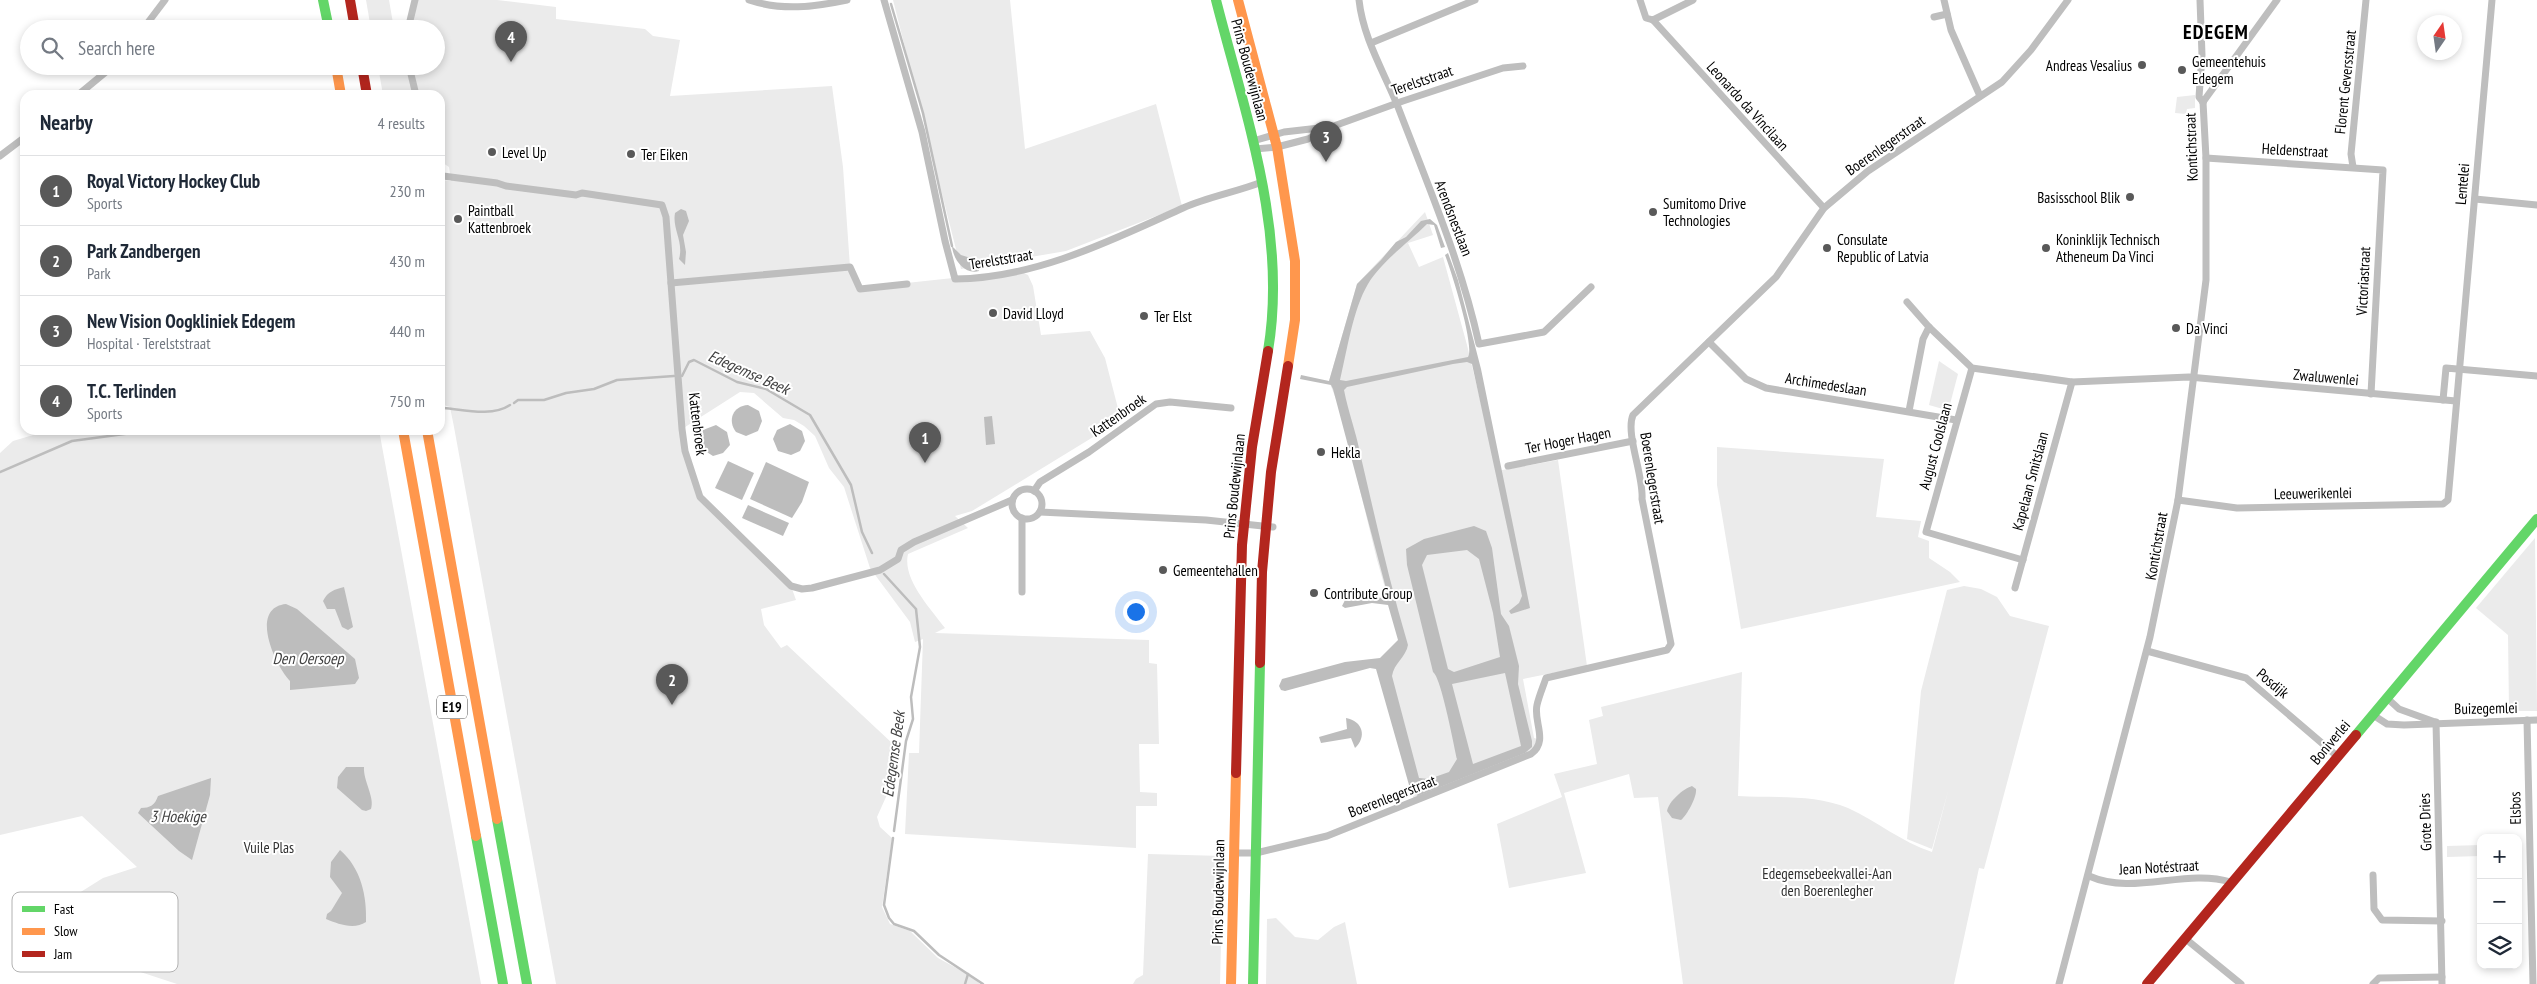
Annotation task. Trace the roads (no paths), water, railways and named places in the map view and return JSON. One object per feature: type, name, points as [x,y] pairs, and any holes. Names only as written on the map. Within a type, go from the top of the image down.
[{"type":"main road","points":[[323,0],[327,20]]},
{"type":"main road","points":[[350,0],[353,20]]},
{"type":"main road","name":"Prins Boudewijnlaan","points":[[1216,0],[1254,145],[1262,182],[1272,250],[1272,328],[1239,524],[1231,984]]},
{"type":"main road","name":"Prins Boudewijnlaan","points":[[1238,0],[1277,147],[1295,262],[1295,320],[1279,415],[1269,526],[1262,572],[1253,984]]},
{"type":"main road","points":[[338,75],[340,90]]},
{"type":"main road","points":[[364,75],[366,90]]},
{"type":"main road","name":"E19","points":[[404,435],[503,984]]},
{"type":"main road","name":"E19","points":[[428,435],[527,984]]},
{"type":"main road","name":"Boniverlei","points":[[2147,984],[2187,940],[2231,882],[2537,519]]},
{"type":"street","points":[[150,20],[165,0]]},
{"type":"street","points":[[410,20],[415,0]]},
{"type":"street","points":[[749,0],[775,6],[802,8],[847,0]]},
{"type":"street","name":"Terelststraat","points":[[884,0],[922,132],[944,241],[955,278],[1019,271],[1055,262],[1150,225],[1190,205],[1262,182]]},
{"type":"street","name":"Arendsnestlaan","points":[[1359,0],[1364,24],[1371,43],[1396,103],[1468,295],[1479,344],[1544,332],[1591,287]]},
{"type":"street","points":[[1453,0],[1456,8]]},
{"type":"street","points":[[1371,43],[1475,0]]},
{"type":"street","name":"Leonardo da Vincilaan","points":[[1640,0],[1646,18],[1653,20],[1824,208]]},
{"type":"street","points":[[1653,20],[1693,0]]},
{"type":"street","points":[[1944,0],[1951,30],[1980,96]]},
{"type":"street","name":"Boerenlegerstraat","points":[[1256,853],[1327,836],[1531,754],[1536,750],[1541,740],[1536,707],[1546,678],[1667,650],[1671,644],[1652,557],[1633,441],[1631,420],[1633,415],[1710,342],[1783,268],[1824,208],[1868,171],[2002,82],[2022,61],[2068,0]]},
{"type":"street","name":"Kontichstraat","points":[[2059,984],[2089,876],[2161,595],[2178,500],[2206,280],[2206,158],[2203,102],[2198,97],[2202,55],[2200,0]]},
{"type":"street","points":[[2203,102],[2277,0]]},
{"type":"street","name":"Florent Geversstraat","points":[[2353,167],[2351,154],[2366,0]]},
{"type":"street","name":"Lentelei","points":[[2448,500],[2458,369],[2492,0]]},
{"type":"street","points":[[1934,17],[1947,14]]},
{"type":"street","name":"Terelststraat","points":[[1254,145],[1277,147],[1308,139],[1331,127],[1396,103],[1503,68],[1523,66]]},
{"type":"street","points":[[84,90],[102,75]]},
{"type":"street","points":[[411,75],[415,90]]},
{"type":"street","name":"Terelststraat","points":[[1254,145],[1274,134],[1303,128],[1331,127]]},
{"type":"street","points":[[0,156],[20,141]]},
{"type":"street","name":"Heldenstraat","points":[[2206,158],[2383,170]]},
{"type":"street","name":"Victoriastraat","points":[[2371,394],[2383,170]]},
{"type":"street","name":"Kattenbroek","points":[[445,175],[506,186],[576,195],[582,193],[662,204],[666,217],[685,451],[700,497],[791,586],[802,589],[812,588],[880,570],[898,559],[901,550],[914,542],[1012,500],[1019,491],[1034,491],[1040,482],[1089,452],[1156,404],[1170,402],[1231,408]]},
{"type":"street","points":[[2475,199],[2537,205]]},
{"type":"street","points":[[671,283],[850,268],[860,289],[907,284]]},
{"type":"street","points":[[1907,302],[1929,327],[1972,368]]},
{"type":"street","points":[[1909,411],[1923,339],[1929,327]]},
{"type":"street","name":"Archimedeslaan","points":[[1710,342],[1746,379],[1766,388],[1956,420]]},
{"type":"street","name":"Zwaluwenlei","points":[[1972,368],[2072,382],[2194,378],[2456,402]]},
{"type":"street","name":"August Coolslaan","points":[[1972,368],[1926,532],[2022,560]]},
{"type":"street","points":[[2443,400],[2446,368],[2537,376]]},
{"type":"street","name":"Kapelaan Smitslaan","points":[[2015,588],[2072,382]]},
{"type":"street","name":"Ter Hoger Hagen","points":[[1508,466],[1633,441]]},
{"type":"street","points":[[1034,491],[1040,498],[1040,512]]},
{"type":"street","points":[[1012,500],[1014,512],[1022,518],[1032,518],[1040,512],[1206,520],[1269,526]]},
{"type":"street","name":"Leeuwerikenlei","points":[[2178,500],[2237,508],[2443,504],[2448,500]]},
{"type":"street","points":[[1022,518],[1022,592]]},
{"type":"street","name":"Posdijk","points":[[2147,651],[2229,671],[2246,678],[2337,756]]},
{"type":"street","name":"Buizegemlei","points":[[2387,698],[2399,709],[2436,722]]},
{"type":"street","name":"Buizegemlei","points":[[2373,715],[2387,724],[2537,720]]},
{"type":"street","name":"Elsbos","points":[[2527,720],[2534,841],[2533,984]]},
{"type":"street","name":"Grote Dries","points":[[2373,984],[2380,978],[2442,980],[2436,722]]},
{"type":"street","points":[[1234,853],[1256,853]]},
{"type":"street","points":[[2372,875],[2374,909],[2382,920],[2442,921]]},
{"type":"street","name":"Jean Notéstraat","points":[[2089,876],[2104,882],[2124,883],[2215,878],[2231,882]]},
{"type":"street","points":[[2187,940],[2241,984]]},
{"type":"water","points":[[681,209],[686,211],[689,221],[683,235],[686,252],[685,265],[679,259],[680,247],[675,225],[675,213]]},
{"type":"water","points":[[1430,219],[1437,225],[1445,247],[1441,248],[1434,225],[1427,224],[1388,260],[1374,276],[1358,305],[1340,380],[1346,381],[1468,357],[1468,339],[1457,291],[1445,255],[1448,253],[1458,280],[1481,369],[1530,608],[1511,614],[1509,611],[1519,603],[1522,596],[1472,364],[1467,362],[1453,364],[1347,387],[1344,390],[1388,573],[1408,645],[1392,676],[1419,778],[1429,779],[1449,772],[1457,759],[1440,686],[1433,672],[1407,565],[1406,549],[1424,539],[1474,526],[1486,531],[1492,548],[1501,614],[1509,626],[1519,666],[1518,684],[1532,747],[1525,753],[1418,796],[1411,792],[1376,669],[1370,668],[1285,691],[1281,690],[1279,686],[1282,679],[1345,662],[1380,658],[1398,640],[1388,605],[1372,603],[1345,608],[1342,606],[1345,600],[1363,597],[1386,598],[1388,596],[1333,389],[1331,385],[1300,379],[1301,375],[1329,381],[1357,284],[1396,242],[1406,237],[1421,221]],"holes":[[[1467,550],[1479,559],[1493,613],[1500,657],[1454,672],[1448,669],[1422,565],[1427,555]],[[1505,673],[1521,746],[1473,764],[1452,684]]]},
{"type":"water","points":[[952,246],[961,255],[977,260],[979,271],[969,271],[960,265]]},
{"type":"water","points":[[748,405],[759,411],[762,421],[758,431],[746,436],[736,432],[733,427],[732,418],[735,411]]},
{"type":"water","points":[[992,416],[995,444],[986,445],[984,417]]},
{"type":"water","points":[[790,424],[802,431],[805,441],[800,451],[791,455],[778,451],[773,439],[777,430]]},
{"type":"water","points":[[716,425],[727,432],[730,445],[723,453],[713,456],[702,449],[699,440],[703,430]]},
{"type":"water","points":[[728,461],[754,473],[742,500],[715,488]]},
{"type":"water","points":[[766,462],[809,482],[802,502],[792,518],[750,499]]},
{"type":"water","points":[[748,505],[789,523],[783,536],[742,518]]},
{"type":"water","points":[[344,587],[353,627],[348,630],[342,627],[335,609],[327,609],[323,601],[329,593]]},
{"type":"water","name":"Den Oersoep","points":[[286,604],[297,609],[355,659],[359,678],[355,684],[290,690],[290,681],[278,664],[268,639],[267,626],[269,616],[275,608]]},
{"type":"water","points":[[1346,718],[1356,722],[1361,730],[1361,739],[1355,748],[1351,738],[1321,743],[1319,737],[1347,729]]},
{"type":"water","points":[[346,767],[364,767],[372,804],[371,809],[362,810],[337,788],[338,777]]},
{"type":"water","name":"3 Hoekige","points":[[211,778],[210,795],[192,860],[179,851],[138,813],[141,808],[150,807],[154,804],[158,796]]},
{"type":"water","points":[[1692,786],[1696,789],[1696,792],[1689,810],[1681,820],[1672,818],[1667,811],[1670,803]]},
{"type":"water","points":[[340,850],[353,865],[364,893],[366,922],[356,926],[336,923],[326,919],[327,914],[331,911],[342,893],[330,877],[331,862]]},
{"type":"waterway","points":[[891,4],[923,113],[952,246]]},
{"type":"waterway","name":"Edegemse Beek","points":[[682,376],[689,362],[694,360],[737,382],[766,389],[810,415],[851,485],[862,532],[872,553]]},
{"type":"waterway","name":"Edegemse Beek","points":[[514,403],[518,400],[544,400],[566,393],[594,389],[617,380],[674,376]]},
{"type":"waterway","name":"Edegemse Beek","points":[[445,408],[487,412],[503,409],[510,405]]},
{"type":"waterway","name":"Edegemse Beek","points":[[0,472],[72,441],[117,435]]},
{"type":"waterway","name":"Edegemse Beek","points":[[884,574],[916,609],[920,647],[911,697],[913,719],[906,741],[894,831]]},
{"type":"waterway","name":"Edegemse Beek","points":[[893,838],[884,905],[889,918],[894,924],[914,931],[939,955],[983,984]]},
{"type":"waterway","points":[[965,984],[968,974]]},
{"type":"place","name":"T.C. Terlinden","points":[[511,62]]},
{"type":"place","name":"Andreas Vesalius","points":[[2142,65]]},
{"type":"place","name":"Gemeentehuis Edegem","points":[[2182,70]]},
{"type":"place","name":"Level Up","points":[[492,152]]},
{"type":"place","name":"Ter Eiken","points":[[631,154]]},
{"type":"place","name":"New Vision Oogkliniek Edegem","points":[[1326,162]]},
{"type":"place","name":"Basisschool Blik","points":[[2130,197]]},
{"type":"place","name":"Sumitomo Drive Technologies","points":[[1653,212]]},
{"type":"place","name":"Paintball Kattenbroek","points":[[458,219]]},
{"type":"place","name":"Consulate Republic of Latvia","points":[[1827,248]]},
{"type":"place","name":"Koninklijk Technisch Atheneum Da Vinci","points":[[2046,248]]},
{"type":"place","name":"David Lloyd","points":[[993,313]]},
{"type":"place","name":"Ter Elst","points":[[1144,316]]},
{"type":"place","name":"Da Vinci","points":[[2176,328]]},
{"type":"place","name":"Hekla","points":[[1321,452]]},
{"type":"place","name":"Royal Victory Hockey Club","points":[[925,463]]},
{"type":"place","name":"Gemeentehallen","points":[[1163,570]]},
{"type":"place","name":"Contribute Group","points":[[1314,593]]},
{"type":"place","name":"Park Zandbergen","points":[[672,705]]},
{"type":"district","name":"EDEGEM","points":[[2216,32]]},
{"type":"park label","name":"Vuile Plas","points":[[269,847]]},
{"type":"park label","name":"Edegemsebeekvallei-Aan den Boerenlegher","points":[[1827,882]]}]
